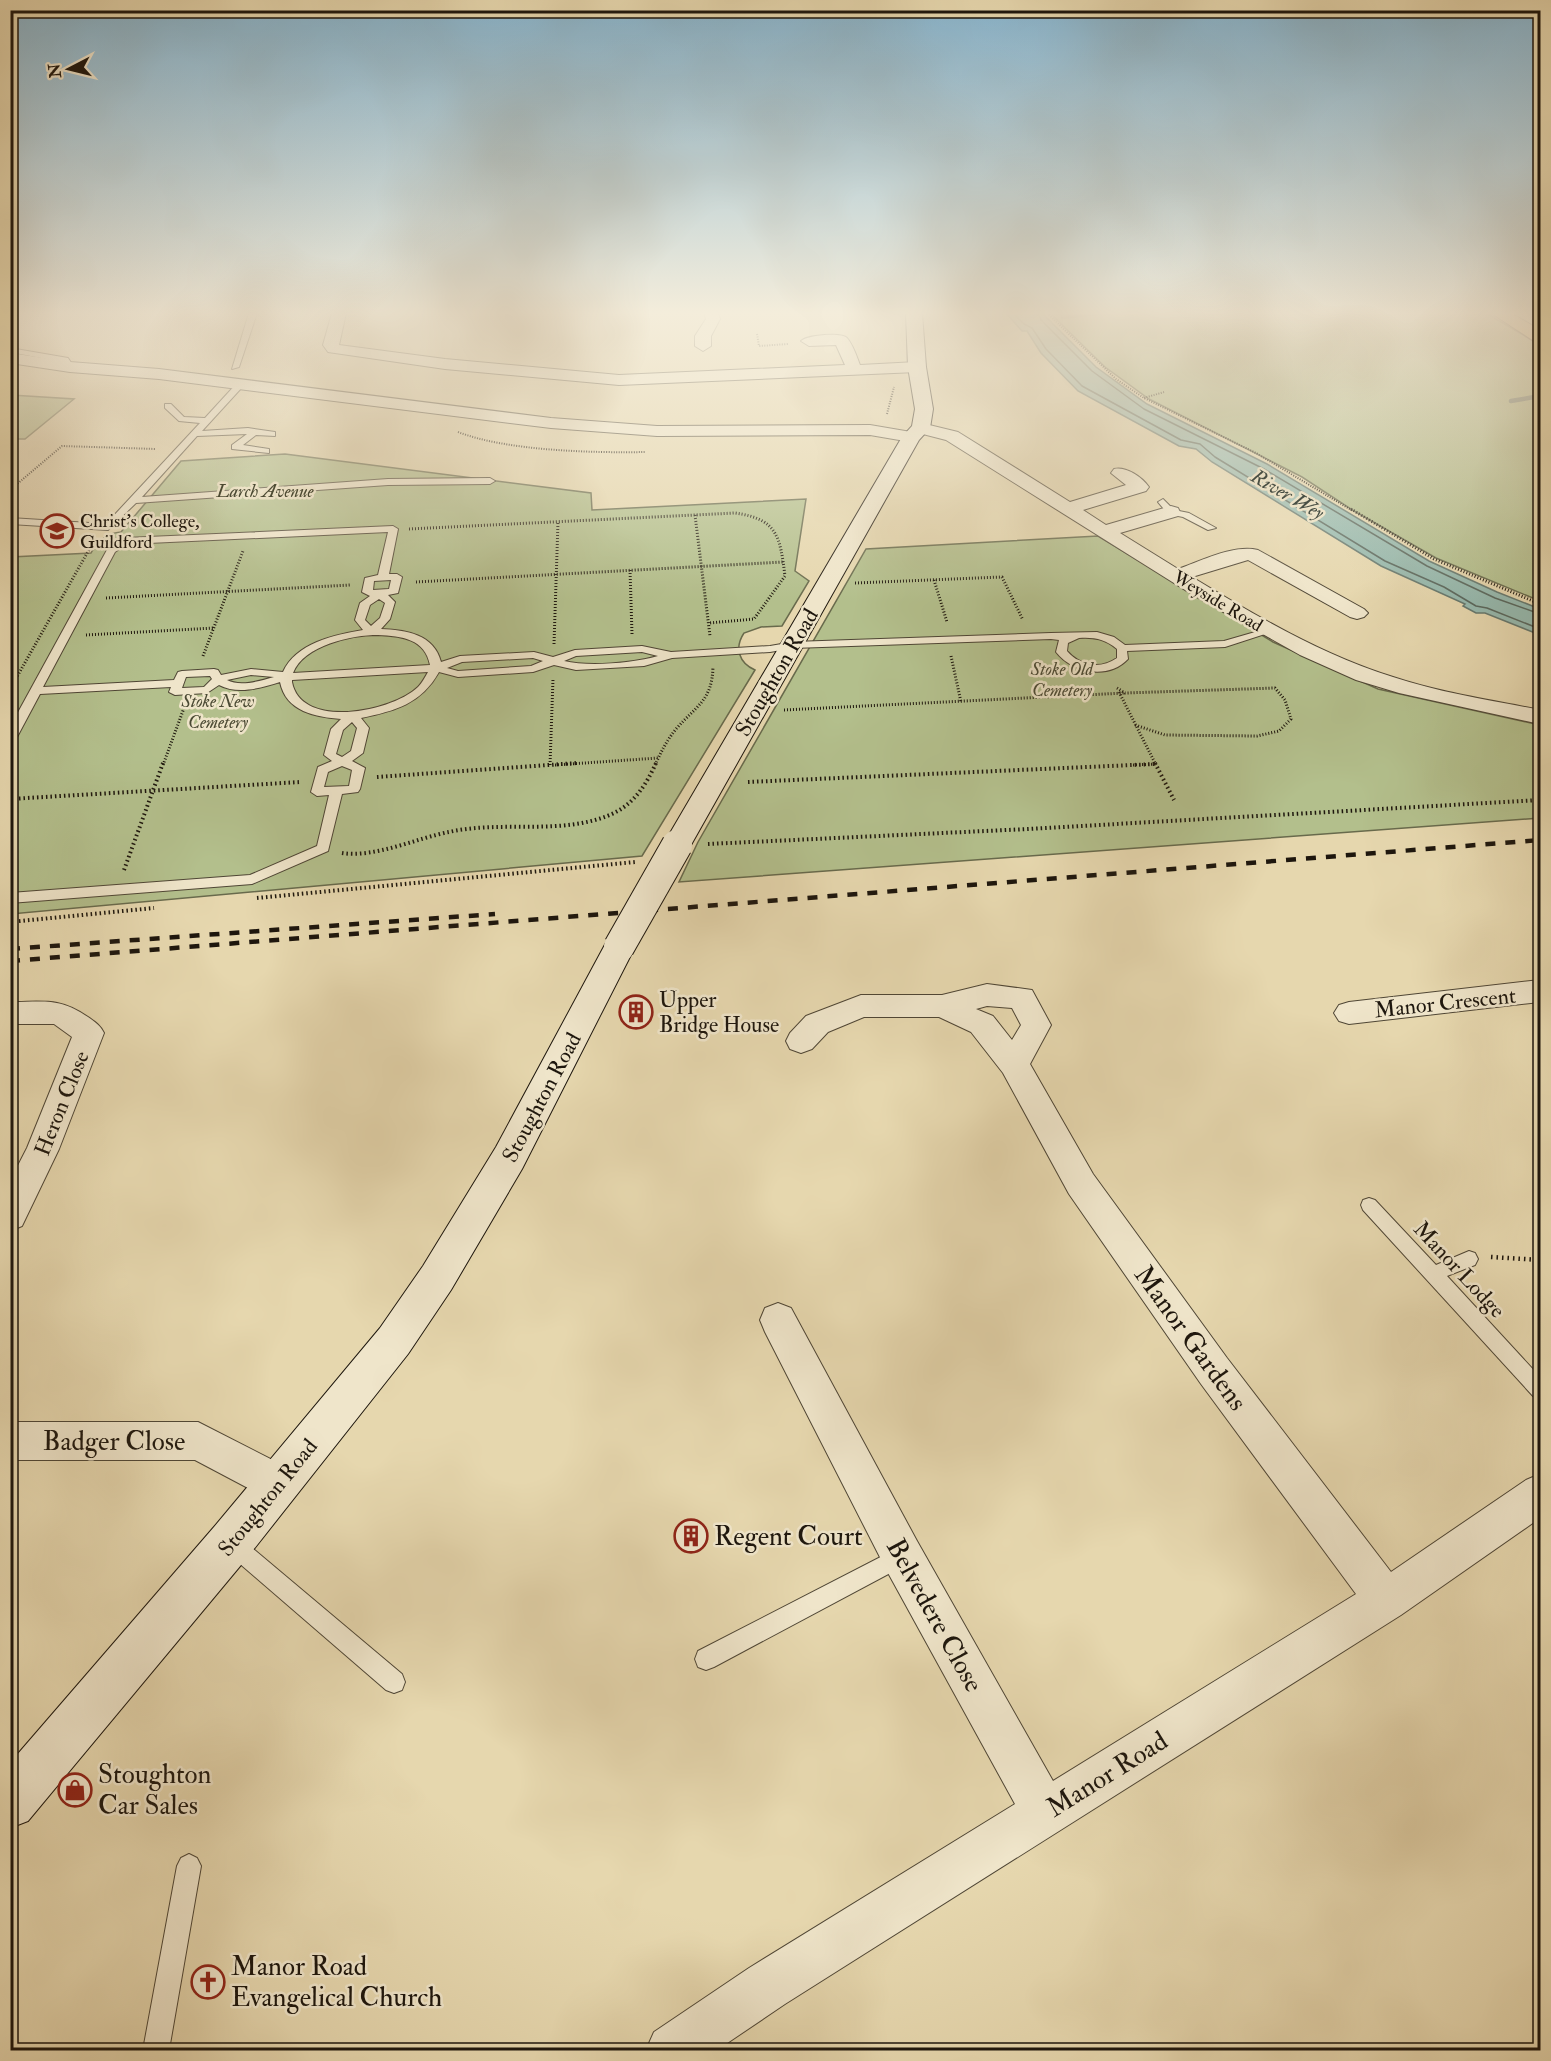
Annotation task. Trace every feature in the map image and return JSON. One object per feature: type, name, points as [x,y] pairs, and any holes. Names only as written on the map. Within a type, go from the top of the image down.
[{"type":"street","points":[[441,409],[551,423],[646,430],[908,432]]},
{"type":"street","name":"Stoughton Road","points":[[10,1803],[278,1484],[394,1341],[437,1278],[509,1158],[620,947],[793,645],[908,432],[924,409]]},
{"type":"street","name":"Weyside Road","points":[[908,432],[939,431],[952,436],[1177,576],[1269,631],[1314,654],[1385,681],[1540,717]]},
{"type":"street","points":[[1067,509],[1140,487],[1120,473]]},
{"type":"street","points":[[1105,531],[1167,507]]},
{"type":"street","points":[[1177,576],[1230,558],[1251,554],[1357,613]]},
{"type":"street","name":"Manor Crescent","points":[[1349,1013],[1540,991]]},
{"type":"street","name":"Manor Gardens","points":[[801,1041],[817,1024],[861,1006],[942,1006],[987,995],[1022,998],[1036,1024],[1014,1064]]},
{"type":"street","name":"Manor Gardens","points":[[942,1006],[982,1024],[1014,1064],[1081,1184],[1214,1371],[1386,1600]]},
{"type":"street","name":"Heron Close","points":[[10,1013],[60,1013],[89,1033],[43,1149],[10,1216]]},
{"type":"street","name":"Belvedere Close","points":[[778,1320],[902,1556],[1046,1812]]},
{"type":"street","name":"Badger Close","points":[[10,1441],[198,1441],[278,1484]]},
{"type":"street","name":"Manor Road","points":[[672,2050],[767,1986],[1386,1600],[1540,1494]]},
{"type":"lane","points":[[171,409],[182,419],[207,421]]},
{"type":"lane","points":[[10,521],[108,527],[218,409]]},
{"type":"lane","points":[[195,434],[254,432],[272,434]]},
{"type":"lane","points":[[254,432],[235,447],[266,451]]},
{"type":"lane","points":[[133,500],[388,482],[490,481]]},
{"type":"lane","points":[[1167,507],[1211,528]]},
{"type":"lane","points":[[10,739],[111,550],[125,541],[393,529],[383,577]]},
{"type":"lane","points":[[371,632],[360,620],[365,603],[380,594],[394,591],[397,577],[370,578],[366,592],[380,594],[390,602],[386,619],[371,632]]},
{"type":"lane","points":[[218,681],[207,690],[176,692],[182,674],[213,672],[218,681],[231,687],[260,685],[286,677],[436,668],[458,674],[533,669],[575,653],[633,650],[671,655],[793,645],[1069,637],[1077,634],[1098,635],[1122,648],[1225,644],[1269,631]]},
{"type":"lane","points":[[371,632],[391,632],[422,642],[432,650],[436,668],[423,689],[404,702],[380,711],[353,715],[329,715],[309,710],[294,701],[287,690],[286,677],[293,663],[307,651],[337,638],[371,632]]},
{"type":"lane","points":[[1069,637],[1061,646],[1065,657],[1080,666],[1106,668],[1122,659],[1122,648]]},
{"type":"lane","points":[[553,661],[576,667],[598,666],[644,663],[671,655]]},
{"type":"lane","points":[[35,691],[179,683]]},
{"type":"lane","points":[[353,715],[337,729],[330,755],[342,762],[359,768],[354,789],[317,792],[322,770],[342,762],[357,753],[363,728],[353,715]]},
{"type":"lane","points":[[10,898],[252,879],[323,848],[336,791]]},
{"type":"lane","name":"Manor Lodge","points":[[1369,1205],[1540,1390]]},
{"type":"lane","points":[[1435,1274],[1469,1259]]},
{"type":"lane","points":[[230,1543],[394,1682]]},
{"type":"lane","points":[[706,1659],[902,1556]]},
{"type":"lane","points":[[156,2050],[189,1866]]},
{"type":"path","points":[[887,409],[908,432]]},
{"type":"path","points":[[1166,409],[1256,453],[1434,559],[1540,604]]},
{"type":"path","points":[[10,490],[62,446],[180,450]]},
{"type":"path","points":[[393,529],[735,513],[766,519],[775,530],[785,576],[758,615],[747,620],[709,622],[695,515]]},
{"type":"path","points":[[550,765],[558,522]]},
{"type":"path","points":[[10,689],[86,553],[108,527]]},
{"type":"path","points":[[197,673],[248,536]]},
{"type":"path","points":[[396,583],[783,562]]},
{"type":"path","points":[[630,570],[633,650]]},
{"type":"path","points":[[855,583],[1002,577],[1031,637]]},
{"type":"path","points":[[934,580],[948,626]]},
{"type":"path","points":[[84,600],[368,585]]},
{"type":"path","points":[[64,636],[214,628]]},
{"type":"path","points":[[947,640],[962,702]]},
{"type":"path","points":[[323,848],[348,854],[399,845],[462,829],[573,823],[599,818],[624,808],[646,788],[658,758],[675,729],[699,708],[707,697],[714,682],[711,652]]},
{"type":"path","points":[[1106,668],[1174,800]]},
{"type":"path","points":[[1117,688],[1125,693]]},
{"type":"path","points":[[784,710],[1119,693],[1275,688],[1285,700],[1291,719],[1279,731],[1257,736],[1165,735],[1135,725]]},
{"type":"path","points":[[116,890],[191,691]]},
{"type":"path","points":[[357,778],[658,758]]},
{"type":"path","points":[[748,782],[1155,764]]},
{"type":"path","points":[[10,800],[320,781]]},
{"type":"path","points":[[677,845],[1028,829],[1540,800]]},
{"type":"path","points":[[257,898],[636,862]]},
{"type":"path","points":[[10,922],[162,908]]},
{"type":"path","points":[[1469,1259],[1487,1257],[1540,1260]]},
{"type":"green space","points":[[11,409],[62,409],[25,439],[11,439]]},
{"type":"green space","points":[[1169,409],[1540,409],[1540,601],[1436,558],[1354,511],[1302,477]]},
{"type":"green space","name":"Stoke New Cemetery","points":[[285,454],[591,493],[592,510],[806,499],[795,571],[809,581],[782,626],[761,627],[744,633],[739,644],[740,654],[745,663],[755,670],[642,856],[11,914],[11,557],[91,553],[103,539],[121,532],[181,461]]},
{"type":"green space","name":"Stoke Old Cemetery","points":[[1098,536],[1273,642],[1378,689],[1540,725],[1540,818],[679,882],[698,842],[866,549]]},
{"type":"water","name":"River Wey","points":[[1111,409],[1157,409],[1267,464],[1429,561],[1540,609],[1540,635],[1485,613],[1476,613],[1463,606],[1465,604],[1381,566],[1212,462],[1196,449],[1179,446]]},
{"type":"railway","points":[[10,961],[1540,840]]},
{"type":"railway","points":[[10,949],[495,914]]},
{"type":"place","name":"Christ's College, Guildford","points":[[57,531]]},
{"type":"place","name":"Upper Bridge House","points":[[636,1012]]},
{"type":"place","name":"Regent Court","points":[[691,1536]]},
{"type":"place","name":"Stoughton Car Sales","points":[[75,1790]]},
{"type":"place","name":"Manor Road Evangelical Church","points":[[208,1982]]},
{"type":"park label","name":"Larch Avenue","points":[[265,491]]}]
